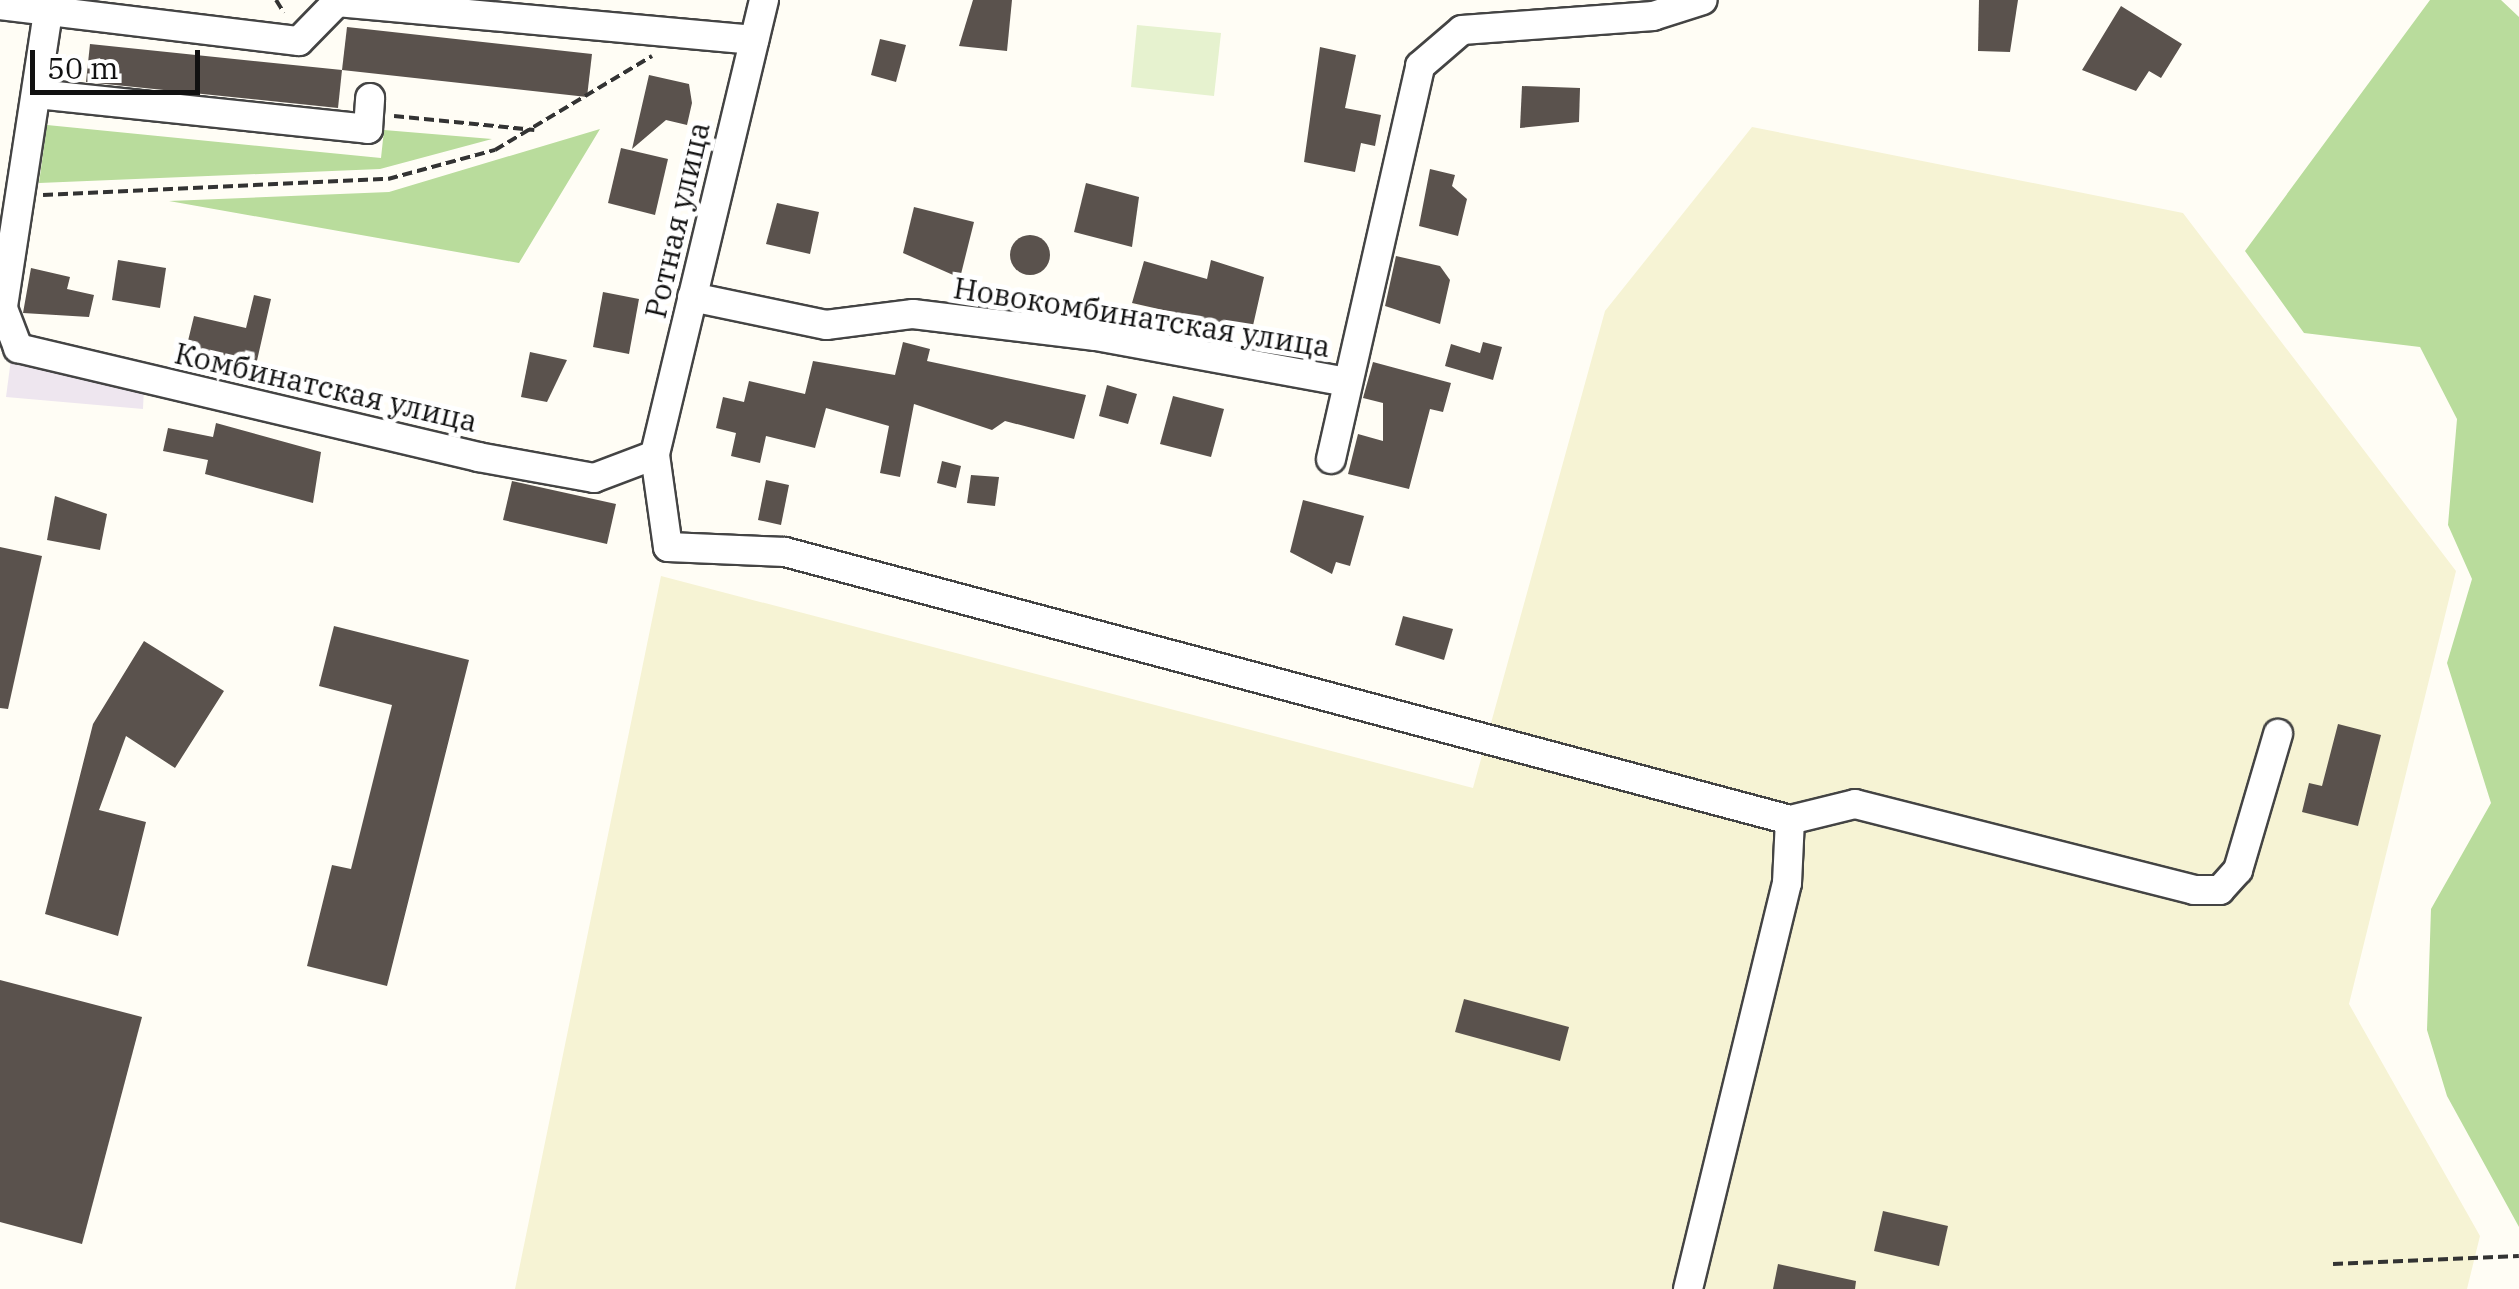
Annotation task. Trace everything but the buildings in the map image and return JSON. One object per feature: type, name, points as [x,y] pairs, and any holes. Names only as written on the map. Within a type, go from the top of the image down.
[{"type":"street","name":"Ротная улица","points":[[655,455],[764,0]]},
{"type":"street","points":[[1331,460],[1420,66],[1462,30],[1652,16],[1702,0]]},
{"type":"street","points":[[0,4],[154,12],[299,41],[337,2],[572,11],[754,40]]},
{"type":"street","points":[[2,318],[6,268],[49,6]]},
{"type":"street","points":[[37,94],[368,129],[370,106]]},
{"type":"street","name":"Новокомбинатская улица","points":[[692,296],[826,326],[912,314],[1096,336],[1347,382]]},
{"type":"street","name":"Комбинатская улица","points":[[2,318],[18,348],[478,457],[594,478],[655,455]]},
{"type":"street","points":[[655,455],[668,547],[785,552],[1790,820],[1856,804],[2220,890],[2238,870],[2278,734]]},
{"type":"street","points":[[1688,1289],[1788,883],[1790,820]]},
{"type":"path","points":[[370,106],[534,130]]},
{"type":"path","points":[[2332,1264],[2519,1256]]},
{"type":"shaded area","points":[[1752,127],[2183,213],[2456,571],[2349,1004],[2480,1236],[2467,1289],[515,1289],[661,576],[1473,788],[1605,311]]},
{"type":"shaded area","points":[[11,359],[144,386],[143,409],[6,397]]},
{"type":"green space","points":[[2430,0],[2501,0],[2519,17],[2519,1227],[2447,1096],[2427,1030],[2431,909],[2491,803],[2447,663],[2472,579],[2448,525],[2457,419],[2420,347],[2304,333],[2245,251]]},
{"type":"green space","points":[[1137,25],[1221,33],[1214,96],[1131,87]]},
{"type":"green space","points":[[47,125],[381,158],[384,130],[492,139],[380,169],[39,183]]},
{"type":"green space","points":[[600,129],[519,263],[169,201],[389,192]]}]
